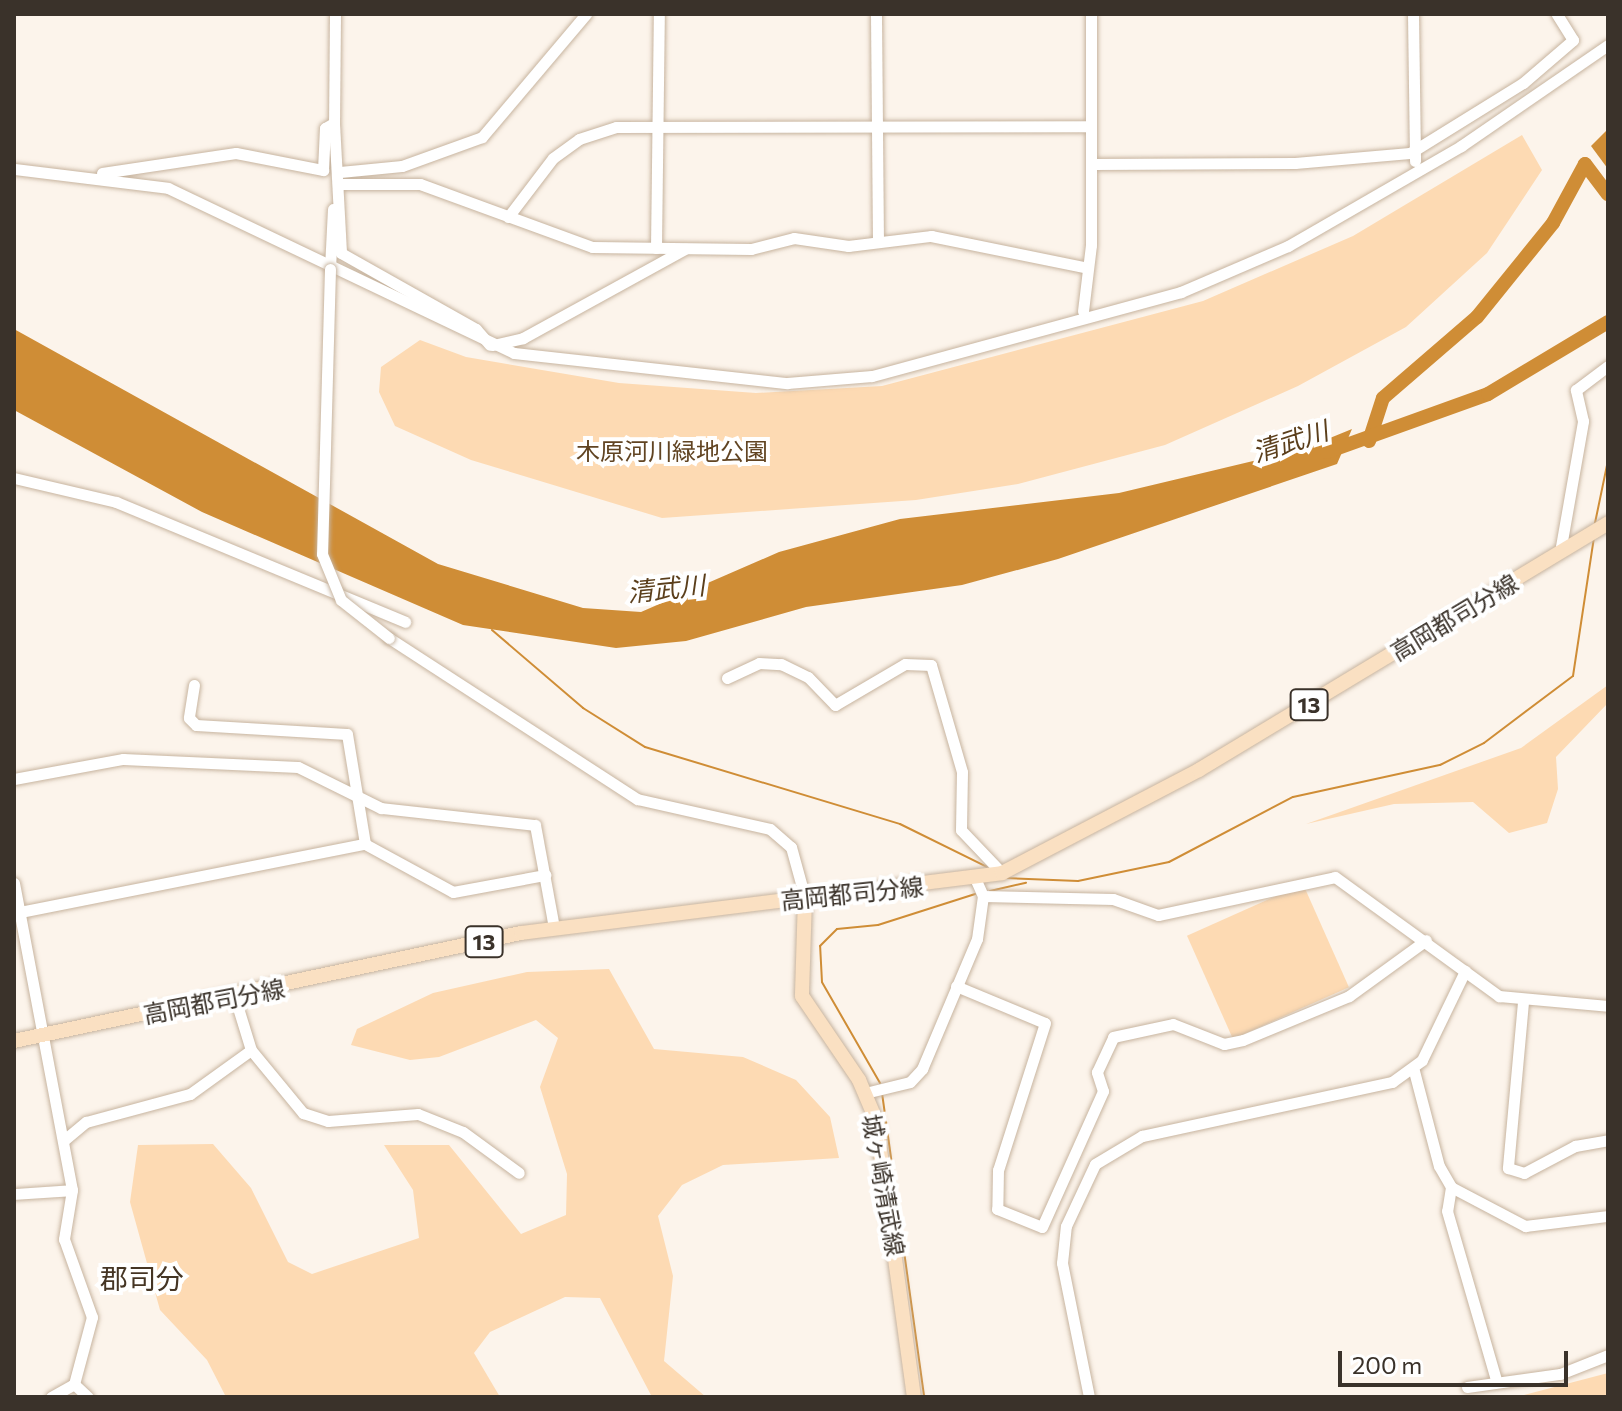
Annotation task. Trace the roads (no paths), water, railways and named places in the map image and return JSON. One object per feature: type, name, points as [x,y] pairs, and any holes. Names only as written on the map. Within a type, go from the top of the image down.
[{"type":"main road","name":"高岡都司分線","points":[[14,1041],[235,998],[554,928],[976,880],[1002,873],[1199,770],[1608,523]]},
{"type":"main road","name":"城ヶ崎清武線","points":[[805,898],[805,1007],[865,1093],[889,1192],[914,1397]]},
{"type":"street","points":[[335,14],[322,554],[341,600],[389,638],[637,799],[770,829],[791,847],[805,898]]},
{"type":"street","points":[[340,178],[402,166],[482,137],[586,14]]},
{"type":"street","points":[[656,248],[659,14]]},
{"type":"street","points":[[876,14],[878,239]]},
{"type":"street","points":[[1083,311],[1092,164],[1091,14]]},
{"type":"street","points":[[1413,14],[1413,157]]},
{"type":"street","points":[[1397,185],[1413,157],[1523,83],[1573,40],[1557,14]]},
{"type":"street","points":[[14,169],[97,174],[179,192],[490,345],[559,360],[787,383],[872,376],[1113,313],[1288,246],[1439,159],[1608,45]]},
{"type":"street","points":[[97,174],[236,153],[323,170],[325,128],[334,123]]},
{"type":"street","points":[[334,123],[345,259],[476,329],[490,345]]},
{"type":"street","points":[[508,217],[553,158],[579,139],[657,124],[1091,126]]},
{"type":"street","points":[[1092,164],[1439,159]]},
{"type":"street","points":[[340,178],[410,182],[592,247],[751,249],[794,238],[848,246],[878,239],[944,237],[1088,268]]},
{"type":"street","points":[[490,345],[523,338],[685,249]]},
{"type":"street","points":[[1055,328],[1083,311],[1113,313]]},
{"type":"street","points":[[1560,552],[1583,421],[1576,390],[1608,366]]},
{"type":"street","points":[[14,478],[116,502],[405,622]]},
{"type":"street","points":[[727,678],[759,663],[781,664],[808,677],[835,705],[905,664],[931,665],[962,772],[961,830],[1002,873]]},
{"type":"street","points":[[194,685],[189,718],[196,725],[347,734],[365,844]]},
{"type":"street","points":[[14,779],[123,759],[298,767],[357,802],[535,825],[554,928]]},
{"type":"street","points":[[20,912],[365,844],[453,892],[545,875]]},
{"type":"street","points":[[983,896],[1113,899],[1158,915],[1325,876],[1348,881],[1465,971],[1523,1002],[1608,1006]]},
{"type":"street","points":[[865,1093],[910,1082],[922,1069],[977,939],[983,896],[976,880]]},
{"type":"street","points":[[14,883],[72,1190],[64,1239],[92,1317],[74,1384],[51,1397]]},
{"type":"street","points":[[956,986],[1045,1023],[998,1170],[997,1209],[1042,1227],[1103,1091],[1097,1072],[1113,1037],[1173,1024],[1224,1044],[1243,1040],[1349,996],[1426,940]]},
{"type":"street","points":[[1089,1397],[1062,1263],[1066,1226],[1095,1164],[1142,1136],[1370,1090],[1414,1071],[1465,971]]},
{"type":"street","points":[[235,998],[251,1050],[303,1113],[328,1121],[418,1114],[463,1132],[519,1173]]},
{"type":"street","points":[[1523,1002],[1508,1168],[1524,1173],[1575,1146],[1608,1140]]},
{"type":"street","points":[[63,1141],[86,1122],[190,1094],[251,1050]]},
{"type":"street","points":[[1414,1071],[1451,1187],[1447,1211],[1496,1380]]},
{"type":"street","points":[[1451,1187],[1525,1226],[1608,1216]]},
{"type":"street","points":[[14,1194],[72,1190]]},
{"type":"street","points":[[1467,1387],[1496,1380],[1560,1374],[1608,1355]]},
{"type":"street","points":[[74,1384],[88,1397]]},
{"type":"waterway","name":"清武川","points":[[1369,441],[1383,398],[1477,317],[1553,223],[1585,164],[1608,194]]},
{"type":"waterway","name":"清武川","points":[[1327,452],[1488,394],[1608,322]]},
{"type":"waterway","points":[[1595,523],[1608,460]]},
{"type":"waterway","points":[[1006,878],[1078,881],[1169,862],[1293,797],[1440,765],[1484,743],[1573,676],[1594,537]]},
{"type":"waterway","points":[[492,630],[583,708],[645,747],[900,824],[987,867]]},
{"type":"waterway","points":[[990,891],[1026,883]]},
{"type":"waterway","points":[[880,1083],[822,982],[820,946],[837,929],[878,925],[975,894]]},
{"type":"waterway","points":[[882,1093],[924,1397]]},
{"type":"district","name":"郡司分","points":[[142,1278]]},
{"type":"park label","name":"木原河川緑地公園","points":[[672,451]]}]
